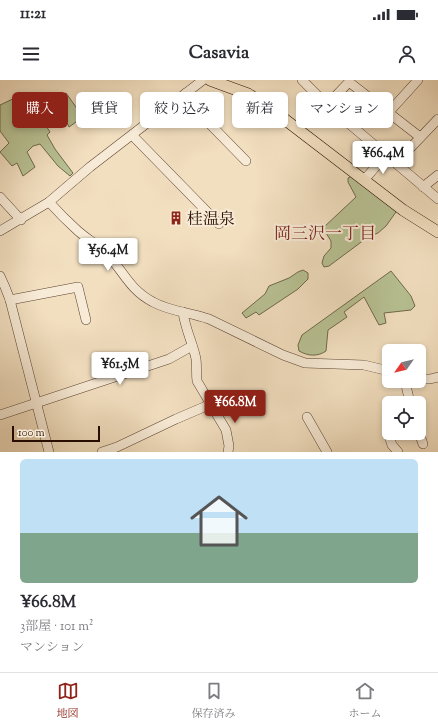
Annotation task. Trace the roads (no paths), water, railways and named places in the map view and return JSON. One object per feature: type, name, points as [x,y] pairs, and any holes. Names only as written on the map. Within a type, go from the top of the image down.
[{"type":"main road","points":[[210,80],[248,94],[266,105],[403,210],[438,232]]},
{"type":"street","points":[[187,92],[203,80]]},
{"type":"street","points":[[302,80],[314,92]]},
{"type":"street","points":[[393,108],[418,80]]},
{"type":"street","points":[[339,92],[349,82],[362,92]]},
{"type":"street","points":[[393,115],[420,137]]},
{"type":"street","points":[[396,163],[438,119]]},
{"type":"street","points":[[0,231],[49,202],[90,167],[141,128]]},
{"type":"street","points":[[214,128],[246,161]]},
{"type":"street","points":[[354,128],[438,199]]},
{"type":"street","points":[[132,135],[219,224]]},
{"type":"street","points":[[364,180],[386,156]]},
{"type":"street","points":[[423,187],[438,174]]},
{"type":"street","points":[[0,197],[20,220]]},
{"type":"street","points":[[49,202],[78,231],[105,252],[126,280],[144,297],[162,306],[209,318],[283,355],[305,363],[364,366],[382,370]]},
{"type":"street","points":[[0,276],[6,287],[10,300],[49,452]]},
{"type":"street","points":[[10,300],[78,287],[86,320]]},
{"type":"street","points":[[183,312],[184,323],[196,360],[197,381],[226,430],[228,452]]},
{"type":"street","points":[[0,415],[169,359],[192,346]]},
{"type":"street","points":[[426,379],[438,376]]},
{"type":"street","points":[[102,452],[117,447],[211,404]]},
{"type":"street","points":[[307,417],[325,451]]},
{"type":"street","points":[[390,440],[392,445],[398,452]]},
{"type":"street","points":[[422,440],[423,444]]},
{"type":"place","name":"桂温泉","points":[[176,218]]},
{"type":"district","name":"岡三沢一丁目","points":[[325,233]]}]
